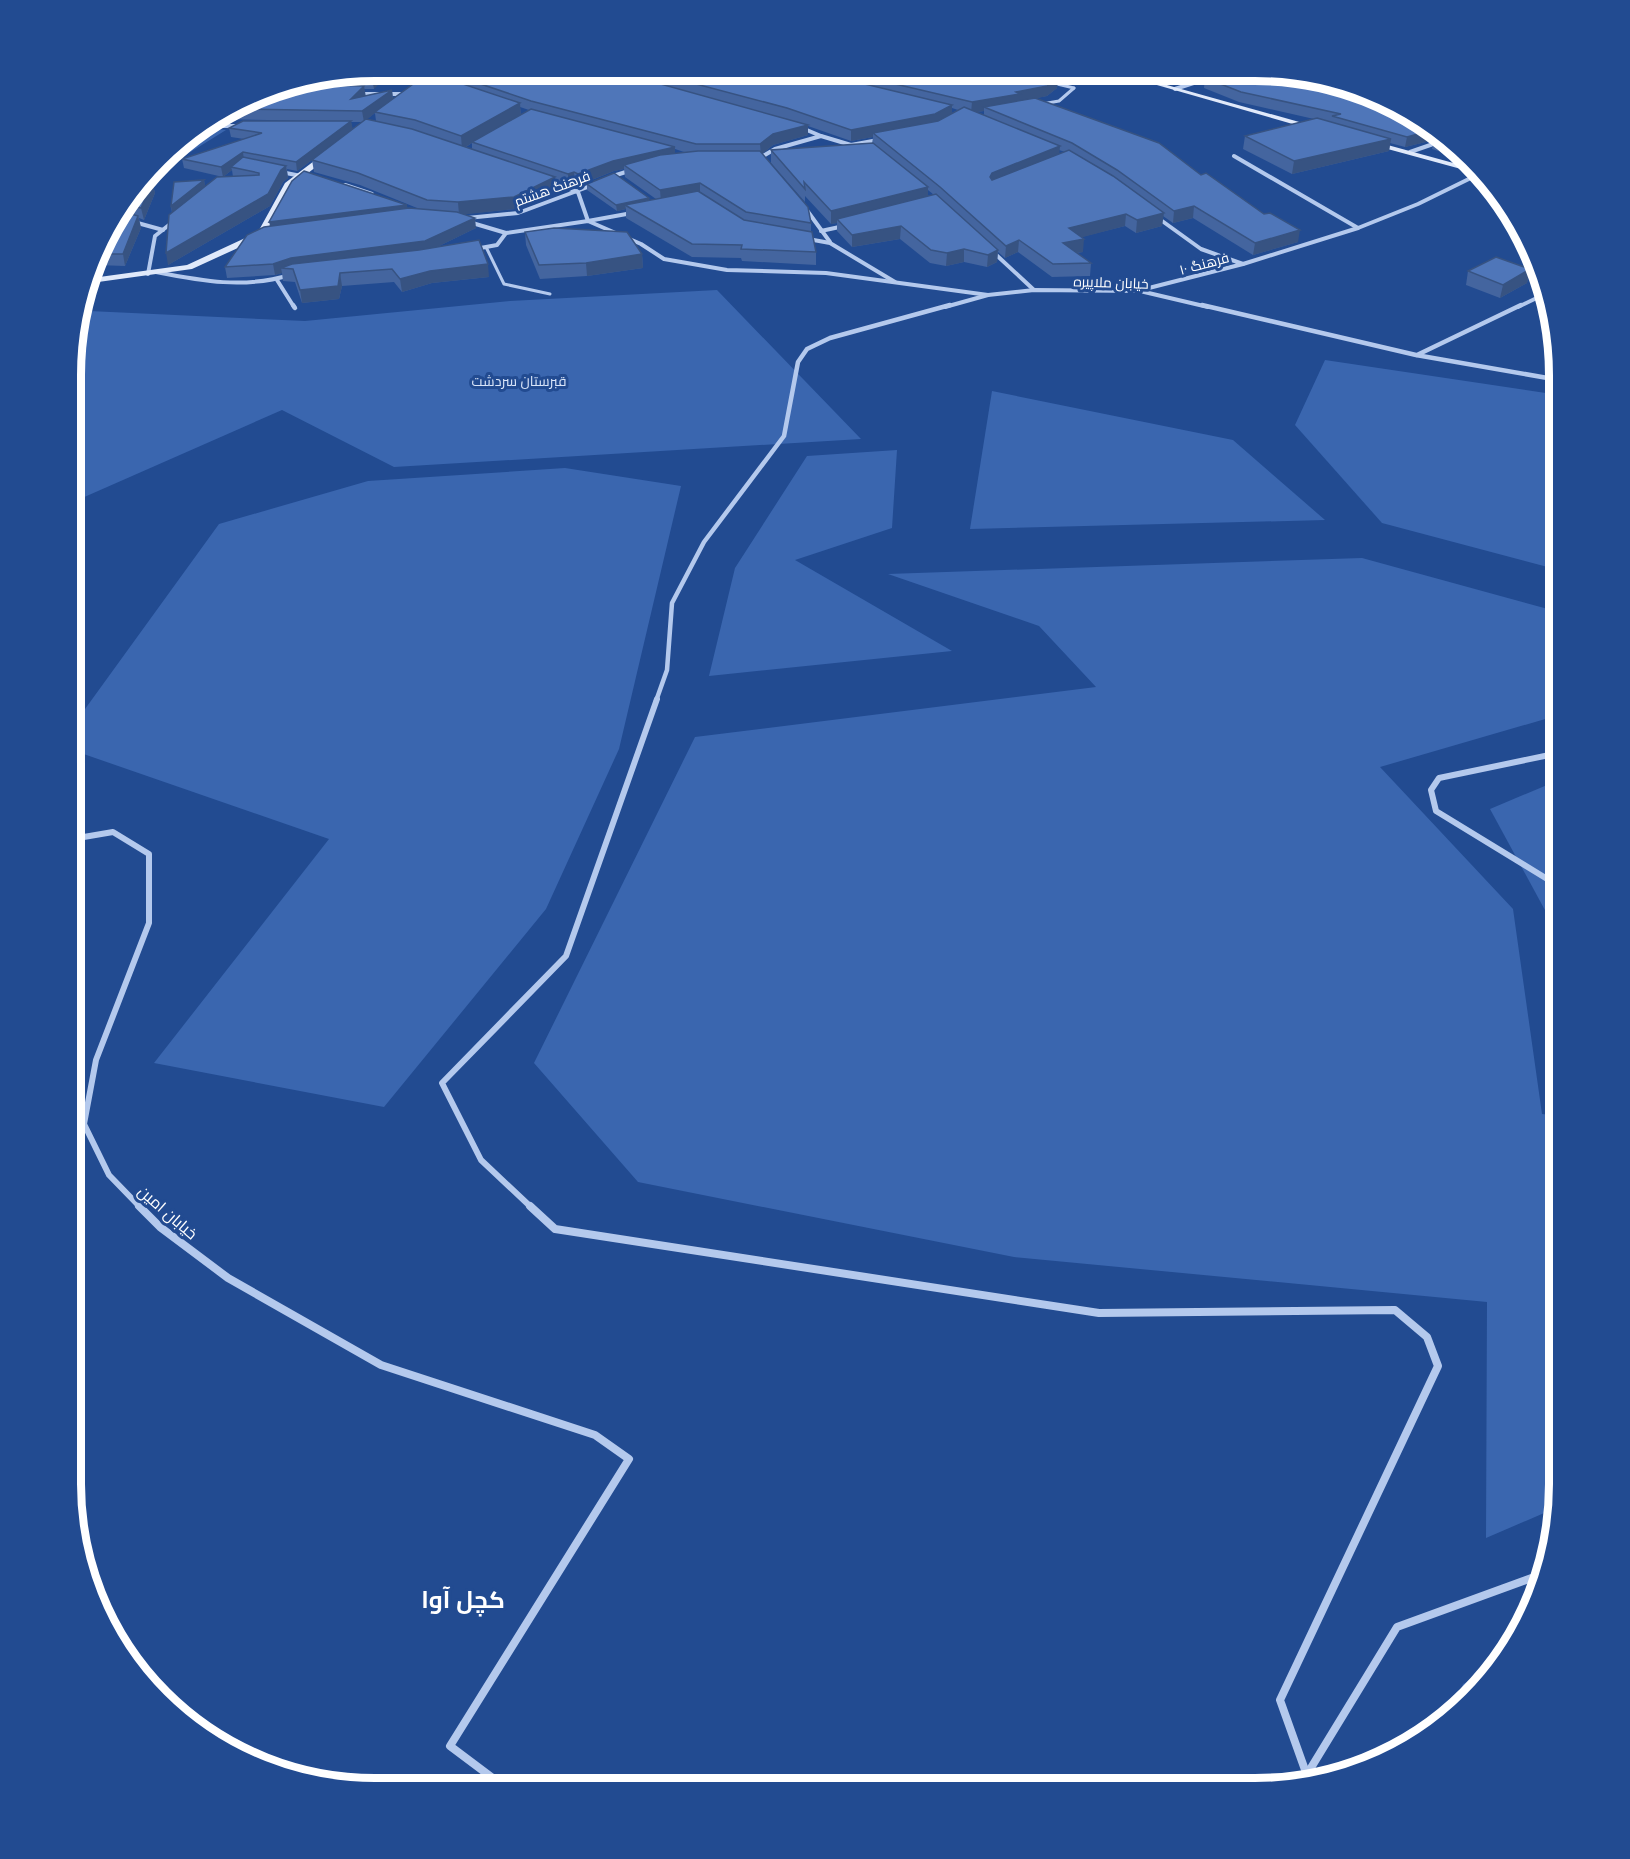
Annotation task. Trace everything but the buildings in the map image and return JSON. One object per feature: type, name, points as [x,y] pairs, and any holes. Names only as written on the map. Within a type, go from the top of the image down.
[{"type":"street","points":[[400,100],[427,81]]},
{"type":"street","points":[[430,81],[438,84]]},
{"type":"street","points":[[1146,81],[1326,130]]},
{"type":"street","points":[[1175,89],[1203,81]]},
{"type":"street","points":[[351,94],[409,94]]},
{"type":"street","points":[[218,126],[247,126]]},
{"type":"street","points":[[799,127],[851,145],[885,139]]},
{"type":"street","points":[[762,159],[775,148],[821,136]]},
{"type":"street","points":[[1368,141],[1464,168]]},
{"type":"street","points":[[863,143],[869,147]]},
{"type":"street","points":[[1410,152],[1436,143]]},
{"type":"street","points":[[261,234],[288,185],[329,154]]},
{"type":"street","points":[[1234,156],[1358,228]]},
{"type":"street","points":[[751,159],[774,158]]},
{"type":"street","name":"فرهنگ هشتم","points":[[606,179],[642,168]]},
{"type":"street","points":[[278,171],[315,176]]},
{"type":"street","points":[[615,175],[624,181]]},
{"type":"street","points":[[1243,264],[1358,228],[1418,204],[1472,177]]},
{"type":"street","points":[[546,181],[578,192],[588,222]]},
{"type":"street","points":[[337,183],[379,196]]},
{"type":"street","name":"فرهنگ هشتم","points":[[506,233],[459,219],[518,213],[597,183]]},
{"type":"street","points":[[803,205],[830,243]]},
{"type":"street","points":[[469,251],[497,245],[506,233],[588,222],[639,211]]},
{"type":"street","name":"فرهنگ ۱۰","points":[[1149,211],[1202,249],[1243,264]]},
{"type":"street","points":[[151,273],[156,236],[181,215]]},
{"type":"street","points":[[125,219],[163,230]]},
{"type":"street","name":"خیابان ملاپیره","points":[[588,222],[641,244],[664,260],[726,270],[826,273],[988,295],[1034,290],[1140,291],[1416,355],[1549,378]]},
{"type":"street","points":[[821,231],[856,222]]},
{"type":"street","points":[[97,281],[189,267],[261,234],[273,232]]},
{"type":"street","points":[[798,237],[830,243],[898,284]]},
{"type":"street","points":[[990,250],[1034,290]]},
{"type":"street","name":"فرهنگ ۱۰","points":[[1140,291],[1243,264]]},
{"type":"street","points":[[151,273],[221,285],[277,280],[293,273]]},
{"type":"street","points":[[277,280],[295,308]]},
{"type":"street","points":[[988,295],[830,338],[807,349],[798,362],[783,436],[704,542],[672,603],[667,670],[566,956],[442,1083],[481,1160],[555,1229],[1100,1313],[1395,1310],[1427,1337],[1438,1366],[1280,1700],[1305,1773]]},
{"type":"street","points":[[1416,355],[1538,297]]},
{"type":"street","points":[[1549,755],[1439,778],[1431,790],[1436,811],[1549,880]]},
{"type":"street","name":"خیابان امین","points":[[81,837],[113,832],[149,854],[149,923],[96,1060],[84,1124],[108,1175],[160,1227],[228,1278],[381,1365],[595,1435],[629,1459],[450,1746],[493,1778]]},
{"type":"street","points":[[1549,972],[1549,994]]},
{"type":"street","points":[[1310,1772],[1398,1627],[1534,1577]]},
{"type":"lane","points":[[1038,104],[1059,101],[1074,88],[1052,83]]},
{"type":"lane","points":[[486,247],[504,284],[531,288],[550,294]]},
{"type":"green space","points":[[211,130],[226,130],[168,166]]},
{"type":"green space","name":"قبرستان سردشت","points":[[717,290],[861,439],[394,467],[282,410],[81,498],[81,375],[84,336],[89,311],[305,321],[510,301]]},
{"type":"green space","points":[[1325,360],[1549,394],[1549,567],[1382,523],[1295,425]]},
{"type":"green space","points":[[992,391],[1233,440],[1325,520],[970,529]]},
{"type":"green space","points":[[897,450],[892,528],[795,560],[952,651],[709,676],[735,568],[807,456]]},
{"type":"green space","points":[[565,468],[681,486],[619,749],[546,909],[384,1107],[154,1063],[329,839],[81,753],[81,715],[219,524],[368,481]]},
{"type":"green space","points":[[1362,558],[1549,609],[1549,718],[1380,767],[1513,909],[1542,1114],[1549,1115],[1547,1512],[1486,1538],[1487,1302],[1014,1257],[638,1182],[534,1063],[695,737],[1096,687],[1039,626],[888,574]]},
{"type":"green space","points":[[1549,784],[1549,918],[1490,809]]},
{"type":"green space","points":[[1476,1678],[1458,1696],[1463,1684]]},
{"type":"district","name":"کچل آوا","points":[[463,1598]]}]
